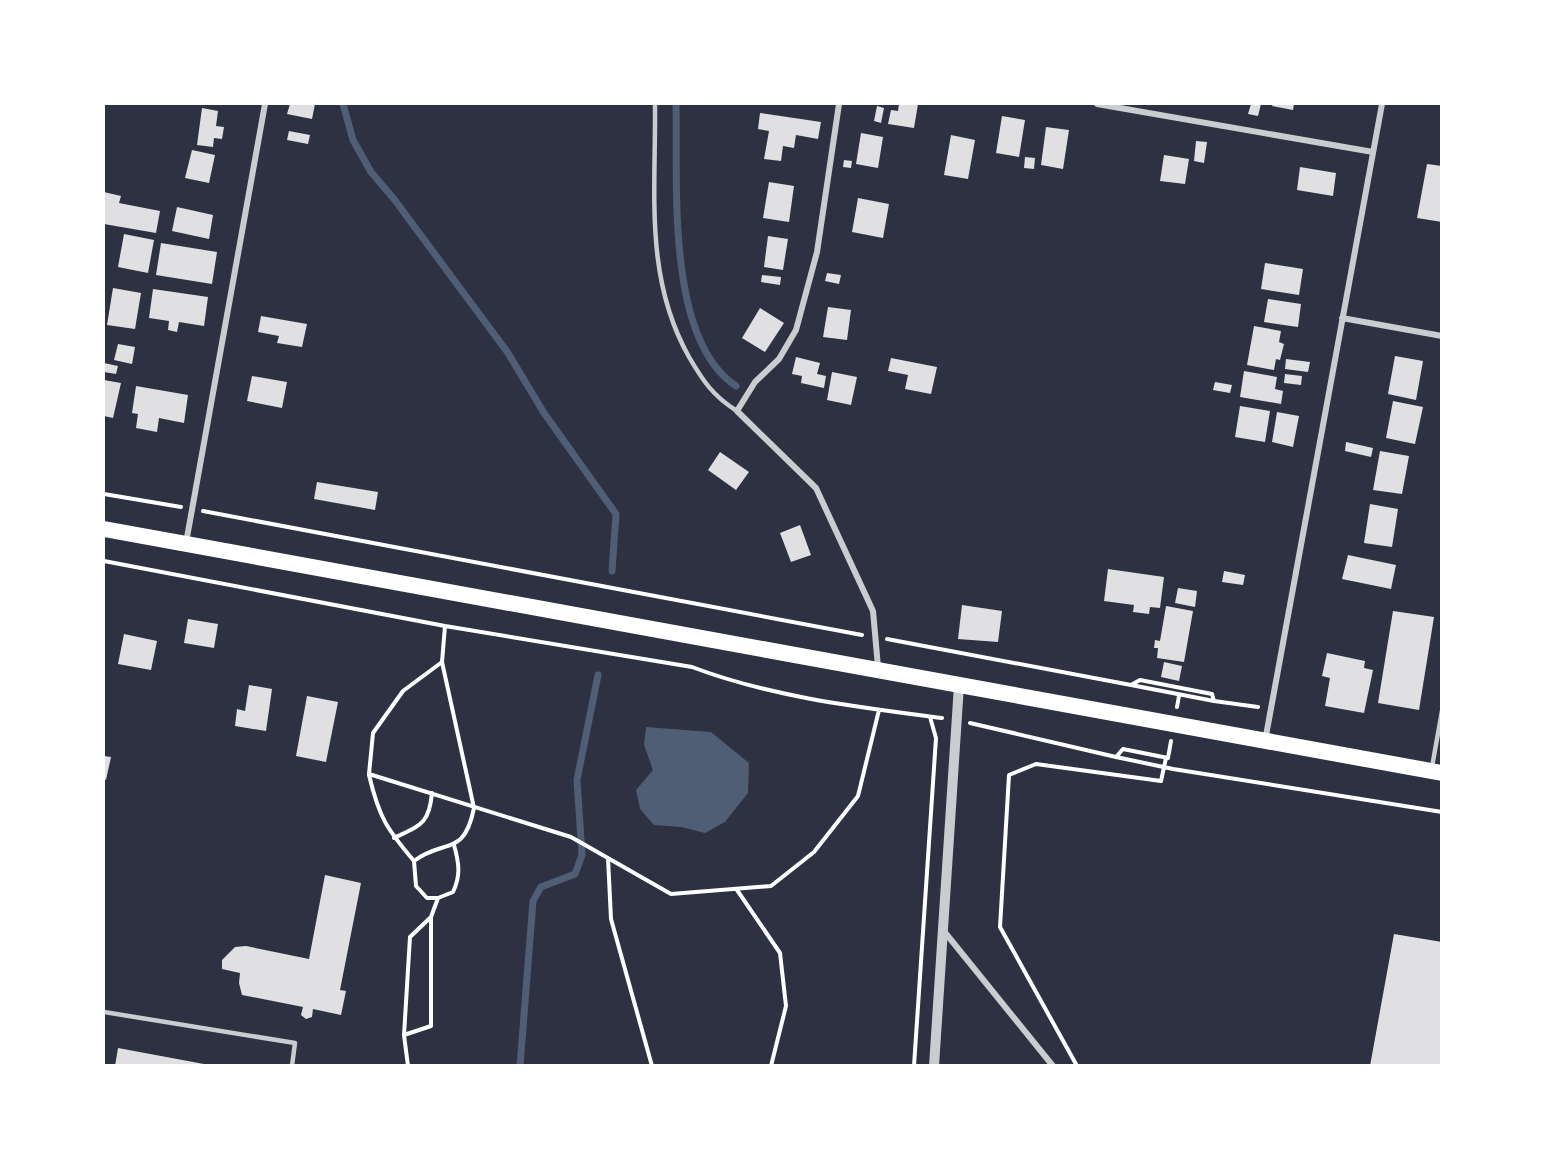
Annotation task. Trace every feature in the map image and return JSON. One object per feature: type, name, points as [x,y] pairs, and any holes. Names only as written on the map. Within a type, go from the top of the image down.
[{"type":"highway","points":[[104,529],[1436,772]]},
{"type":"street","points":[[186,544],[265,104]]},
{"type":"street","points":[[839,104],[817,252],[796,330],[779,359],[755,382],[736,411],[816,488],[873,611],[878,671]]},
{"type":"street","points":[[1097,104],[1373,152]]},
{"type":"street","points":[[1265,741],[1382,104]]},
{"type":"street","points":[[1342,318],[1442,336]]},
{"type":"street","points":[[934,1065],[959,685]]},
{"type":"street","points":[[943,929],[1053,1065]]},
{"type":"lane","points":[[655,104],[656,260],[664,299],[676,334],[694,366],[716,398],[736,411]]},
{"type":"lane","points":[[1436,772],[1442,711]]},
{"type":"lane","points":[[104,1012],[295,1042],[292,1065]]},
{"type":"path","points":[[104,494],[1131,685],[1167,694],[1270,709]]},
{"type":"path","points":[[104,561],[445,626],[692,668],[724,680],[841,705],[957,720],[1173,769],[1442,812]]},
{"type":"path","points":[[414,861],[427,851],[454,845],[470,828],[474,808],[442,662],[445,626]]},
{"type":"path","points":[[442,662],[403,691],[373,733],[369,774],[377,806],[387,829],[414,861],[416,886],[427,898],[453,892],[459,878],[459,864],[454,845]]},
{"type":"path","points":[[1131,685],[1140,680],[1212,694],[1214,701]]},
{"type":"path","points":[[369,774],[571,837],[588,844],[671,894],[771,886],[814,852],[858,796],[879,710]]},
{"type":"path","points":[[914,1065],[936,738],[930,717]]},
{"type":"path","points":[[1116,757],[1123,749],[1152,756]]},
{"type":"path","points":[[1077,1065],[1000,927],[1009,776],[1036,764],[1161,781],[1166,758]]},
{"type":"path","points":[[394,838],[419,825],[430,813],[432,793]]},
{"type":"path","points":[[608,858],[611,919],[652,1065]]},
{"type":"path","points":[[737,890],[780,953],[786,1006],[771,1065]]},
{"type":"path","points":[[404,1035],[431,1026],[431,917],[438,897]]},
{"type":"path","points":[[408,1065],[404,1035],[411,937],[431,917]]},
{"type":"water","points":[[646,727],[711,732],[749,763],[748,793],[725,822],[705,833],[681,827],[654,825],[640,809],[636,790],[653,770],[644,745]]},
{"type":"building","points":[[290,104],[315,104],[312,119],[287,114]]},
{"type":"building","points":[[899,104],[918,104],[914,128],[888,124],[891,110],[898,111]]},
{"type":"building","points":[[1251,104],[1261,104],[1258,116],[1248,114]]},
{"type":"building","points":[[1273,104],[1294,104],[1293,110],[1272,106]]},
{"type":"building","points":[[877,106],[884,108],[881,123],[874,121]]},
{"type":"building","points":[[202,108],[218,111],[216,126],[224,127],[222,139],[214,138],[213,147],[197,145]]},
{"type":"building","points":[[760,113],[821,122],[818,139],[796,135],[794,148],[783,146],[781,161],[764,159],[769,131],[758,129]]},
{"type":"building","points":[[1002,116],[1025,120],[1019,157],[996,153]]},
{"type":"building","points":[[1046,127],[1069,130],[1063,169],[1041,165]]},
{"type":"building","points":[[289,131],[310,135],[308,144],[287,140]]},
{"type":"building","points":[[861,133],[883,137],[878,168],[856,164]]},
{"type":"building","points":[[951,135],[975,140],[968,179],[944,175]]},
{"type":"building","points":[[1196,141],[1207,142],[1204,163],[1194,161]]},
{"type":"building","points":[[192,150],[215,155],[209,183],[185,178]]},
{"type":"building","points":[[1164,155],[1189,159],[1185,184],[1160,181]]},
{"type":"building","points":[[1025,157],[1035,158],[1034,169],[1024,168]]},
{"type":"building","points":[[844,160],[852,161],[851,168],[843,167]]},
{"type":"building","points":[[1427,164],[1442,166],[1442,222],[1417,218]]},
{"type":"building","points":[[1300,167],[1336,173],[1333,196],[1297,190]]},
{"type":"building","points":[[769,182],[794,186],[789,222],[763,218]]},
{"type":"building","points":[[104,192],[121,196],[119,203],[160,211],[156,233],[104,224]]},
{"type":"building","points":[[858,198],[889,204],[883,238],[852,232]]},
{"type":"building","points":[[177,207],[213,215],[209,239],[172,231]]},
{"type":"building","points":[[124,234],[154,240],[148,273],[118,267]]},
{"type":"building","points":[[768,236],[788,239],[783,270],[764,267]]},
{"type":"building","points":[[161,243],[217,252],[212,284],[156,275]]},
{"type":"building","points":[[1265,263],[1303,269],[1299,295],[1261,289]]},
{"type":"building","points":[[827,273],[841,275],[839,284],[825,281]]},
{"type":"building","points":[[762,275],[781,277],[780,285],[761,282]]},
{"type":"building","points":[[113,288],[141,293],[135,329],[107,325]]},
{"type":"building","points":[[153,289],[208,297],[204,326],[179,322],[177,332],[168,330],[169,321],[149,318]]},
{"type":"building","points":[[1268,299],[1301,304],[1298,327],[1264,322]]},
{"type":"building","points":[[828,307],[851,310],[847,340],[823,337]]},
{"type":"building","points":[[760,308],[784,323],[765,352],[742,338]]},
{"type":"building","points":[[261,316],[307,324],[302,347],[277,343],[279,336],[258,332]]},
{"type":"building","points":[[1254,326],[1281,331],[1279,342],[1284,344],[1280,360],[1276,359],[1274,370],[1247,365]]},
{"type":"building","points":[[118,344],[135,347],[132,364],[114,360]]},
{"type":"building","points":[[1395,356],[1423,361],[1416,400],[1388,394]]},
{"type":"building","points":[[796,357],[820,363],[817,374],[826,376],[824,388],[801,383],[802,376],[792,374]]},
{"type":"building","points":[[891,358],[937,367],[931,394],[905,389],[908,375],[888,371]]},
{"type":"building","points":[[1286,359],[1310,362],[1308,372],[1285,369]]},
{"type":"building","points":[[104,363],[118,366],[116,374],[104,372]]},
{"type":"building","points":[[1244,371],[1277,377],[1275,389],[1283,391],[1281,404],[1240,397]]},
{"type":"building","points":[[832,372],[857,377],[851,405],[827,400]]},
{"type":"building","points":[[1285,374],[1302,376],[1301,385],[1284,383]]},
{"type":"building","points":[[252,376],[287,382],[282,408],[247,401]]},
{"type":"building","points":[[104,380],[121,383],[113,418],[104,416]]},
{"type":"building","points":[[1215,382],[1232,385],[1230,393],[1213,390]]},
{"type":"building","points":[[136,386],[188,395],[184,423],[159,418],[157,432],[136,428],[138,414],[132,413]]},
{"type":"building","points":[[1393,401],[1423,407],[1415,444],[1386,438]]},
{"type":"building","points":[[1240,406],[1270,411],[1265,442],[1235,437]]},
{"type":"building","points":[[1277,412],[1299,416],[1293,447],[1272,442]]},
{"type":"building","points":[[1346,442],[1373,448],[1371,457],[1345,451]]},
{"type":"building","points":[[1380,451],[1409,456],[1402,494],[1373,490]]},
{"type":"building","points":[[720,452],[749,472],[736,490],[708,470]]},
{"type":"building","points":[[317,482],[378,492],[375,510],[314,499]]},
{"type":"building","points":[[1370,504],[1398,509],[1392,547],[1364,543]]},
{"type":"building","points":[[800,525],[811,555],[791,562],[780,533]]},
{"type":"building","points":[[1348,555],[1396,565],[1391,589],[1342,579]]},
{"type":"building","points":[[1108,569],[1164,577],[1160,608],[1150,607],[1149,614],[1133,612],[1134,605],[1104,601]]},
{"type":"building","points":[[1224,571],[1245,575],[1243,585],[1222,582]]},
{"type":"building","points":[[1178,588],[1197,591],[1195,607],[1175,603]]},
{"type":"building","points":[[962,605],[1002,611],[998,642],[958,639]]},
{"type":"building","points":[[1166,606],[1193,611],[1184,662],[1157,658],[1158,648],[1154,648],[1155,640],[1160,641]]},
{"type":"building","points":[[1393,611],[1434,617],[1419,710],[1378,703]]},
{"type":"building","points":[[188,619],[218,624],[214,648],[184,643]]},
{"type":"building","points":[[124,634],[157,641],[151,670],[118,664]]},
{"type":"building","points":[[1327,653],[1365,661],[1364,668],[1373,670],[1364,713],[1325,706],[1330,678],[1322,676]]},
{"type":"building","points":[[1164,662],[1182,666],[1179,681],[1161,677]]},
{"type":"building","points":[[249,685],[272,689],[266,731],[235,726],[237,709],[245,711]]},
{"type":"building","points":[[307,696],[338,702],[326,762],[296,756]]},
{"type":"building","points":[[104,756],[111,757],[106,780],[104,779]]},
{"type":"building","points":[[325,875],[361,883],[340,990],[346,991],[341,1015],[313,1009],[312,1017],[306,1019],[301,1015],[303,1007],[242,995],[239,983],[240,973],[222,969],[222,960],[235,947],[246,946],[309,959]]},
{"type":"building","points":[[1394,934],[1442,942],[1442,1066],[1370,1066]]},
{"type":"building","points":[[118,1048],[204,1064],[204,1066],[115,1066]]},
{"type":"waterway","points":[[343,104],[353,140],[371,172],[394,199],[508,353],[544,413],[616,514],[612,571]]},
{"type":"waterway","points":[[676,104],[677,215],[686,296],[697,333],[713,364],[736,386]]},
{"type":"waterway","points":[[520,1066],[533,901],[541,887],[575,874],[582,855],[577,780],[598,675]]}]
